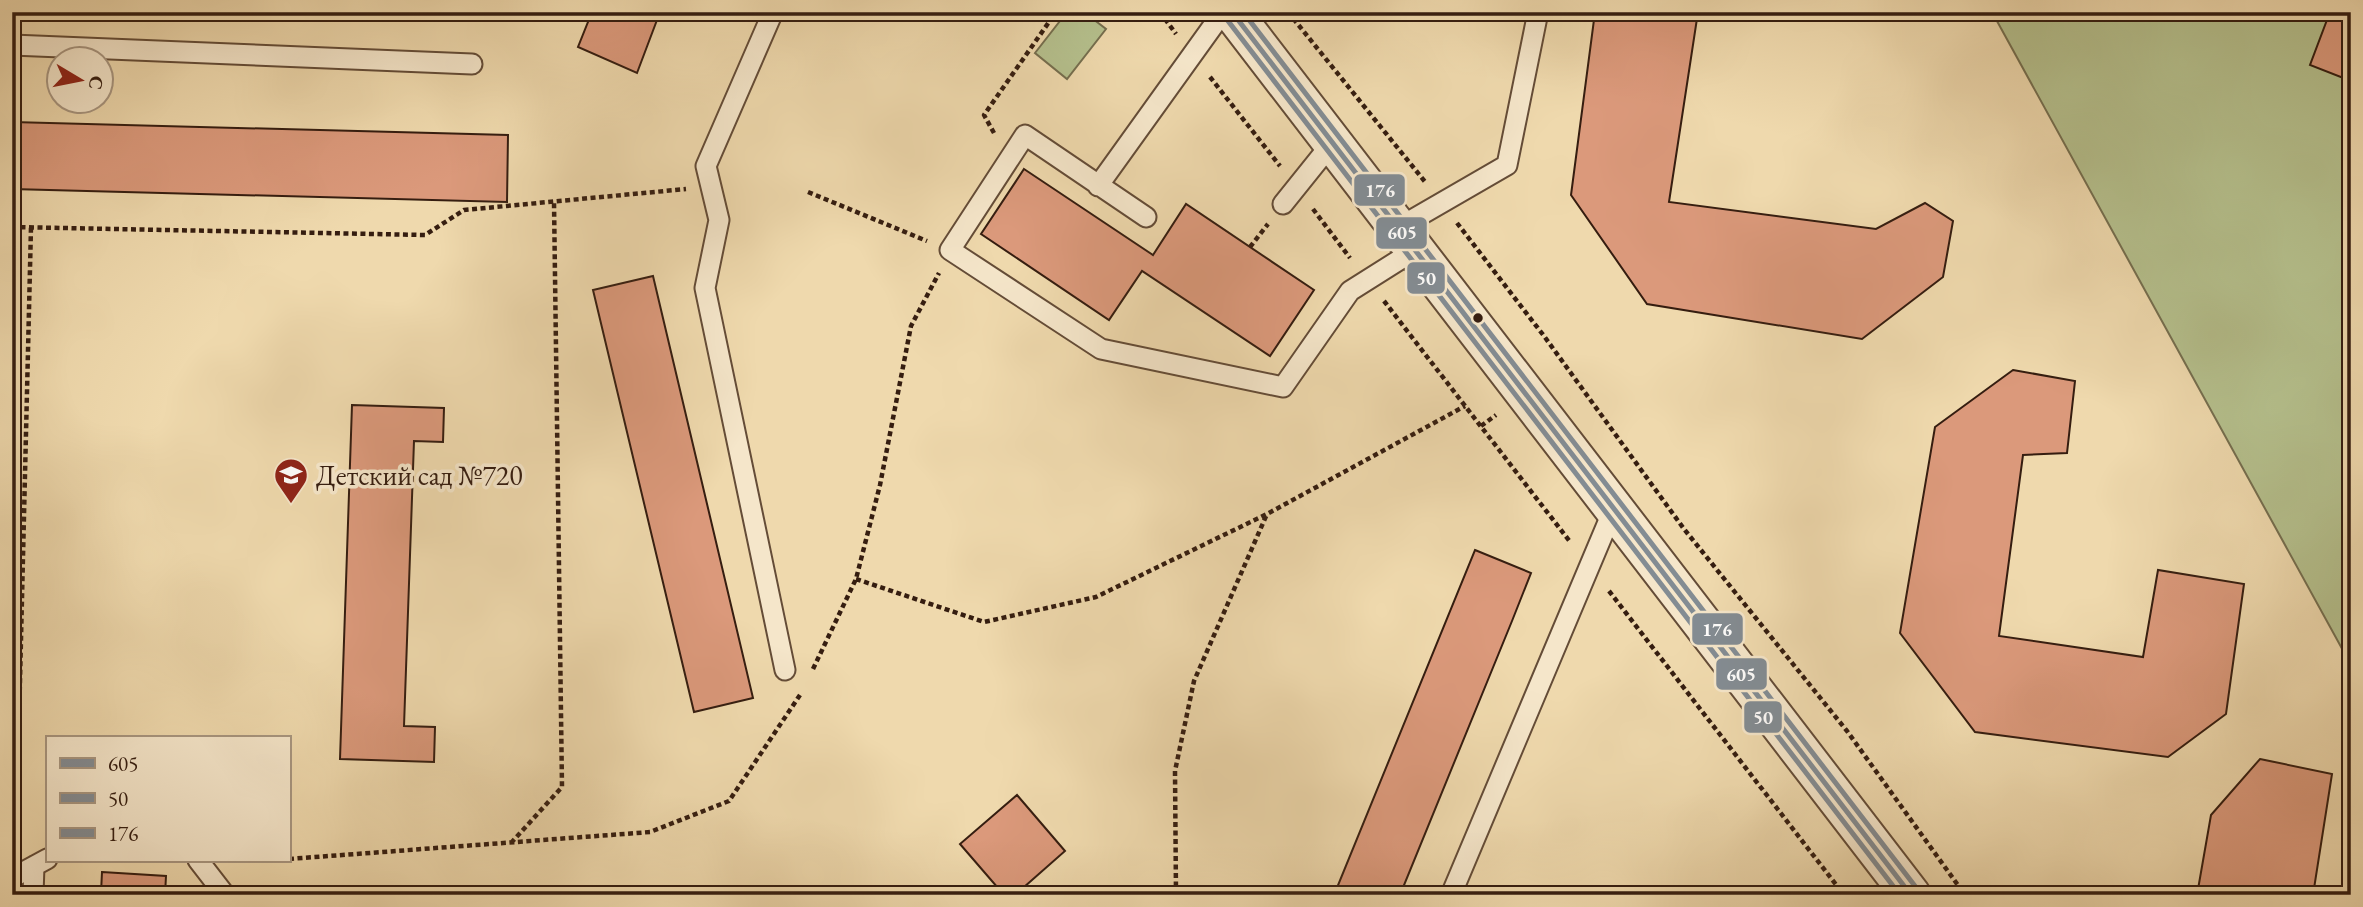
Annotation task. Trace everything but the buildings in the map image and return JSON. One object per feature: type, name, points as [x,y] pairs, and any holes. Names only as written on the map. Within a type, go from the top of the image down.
[{"type":"street","points":[[1232,12],[1911,895]]},
{"type":"lane","points":[[773,12],[706,166],[719,220],[705,288],[785,670]]},
{"type":"lane","points":[[1098,186],[1223,12]]},
{"type":"lane","points":[[1146,217],[1024,135],[950,250],[1101,349],[1283,387],[1350,291],[1368,280],[1441,203],[1507,165],[1538,12]]},
{"type":"lane","points":[[12,46],[472,64]]},
{"type":"lane","points":[[1283,204],[1332,143]]},
{"type":"lane","points":[[1451,895],[1614,508]]},
{"type":"lane","points":[[200,862],[225,895]]},
{"type":"lane","points":[[12,878],[41,863]]},
{"type":"lane","points":[[33,895],[41,863]]},
{"type":"path","points":[[1008,160],[984,115],[1056,12]]},
{"type":"path","points":[[1160,12],[1844,895]]},
{"type":"path","points":[[1288,12],[1544,336],[1685,529],[1847,731],[1965,895]]},
{"type":"path","points":[[12,227],[425,234],[464,210],[711,187]]},
{"type":"path","points":[[808,192],[950,250],[911,326],[880,485],[856,579],[808,678]]},
{"type":"path","points":[[511,844],[562,787],[554,202]]},
{"type":"path","points":[[12,793],[18,763],[32,227]]},
{"type":"path","points":[[856,579],[984,622],[1096,597],[1267,514],[1465,406]]},
{"type":"path","points":[[1176,895],[1175,771],[1194,681],[1267,514]]},
{"type":"path","points":[[290,859],[650,832],[729,801],[803,691]]},
{"type":"green space","points":[[1067,12],[1084,12],[1106,29],[1067,79],[1035,53]]},
{"type":"green space","points":[[1992,12],[2351,12],[2351,665]]},
{"type":"transit line","name":"605","points":[[1232,12],[1911,895]]},
{"type":"transit line","name":"176","points":[[1243,12],[1918,890]]},
{"type":"transit line","name":"50","points":[[1225,17],[1900,895]]},
{"type":"place","name":"Детский сад №720","points":[[291,505]]}]
